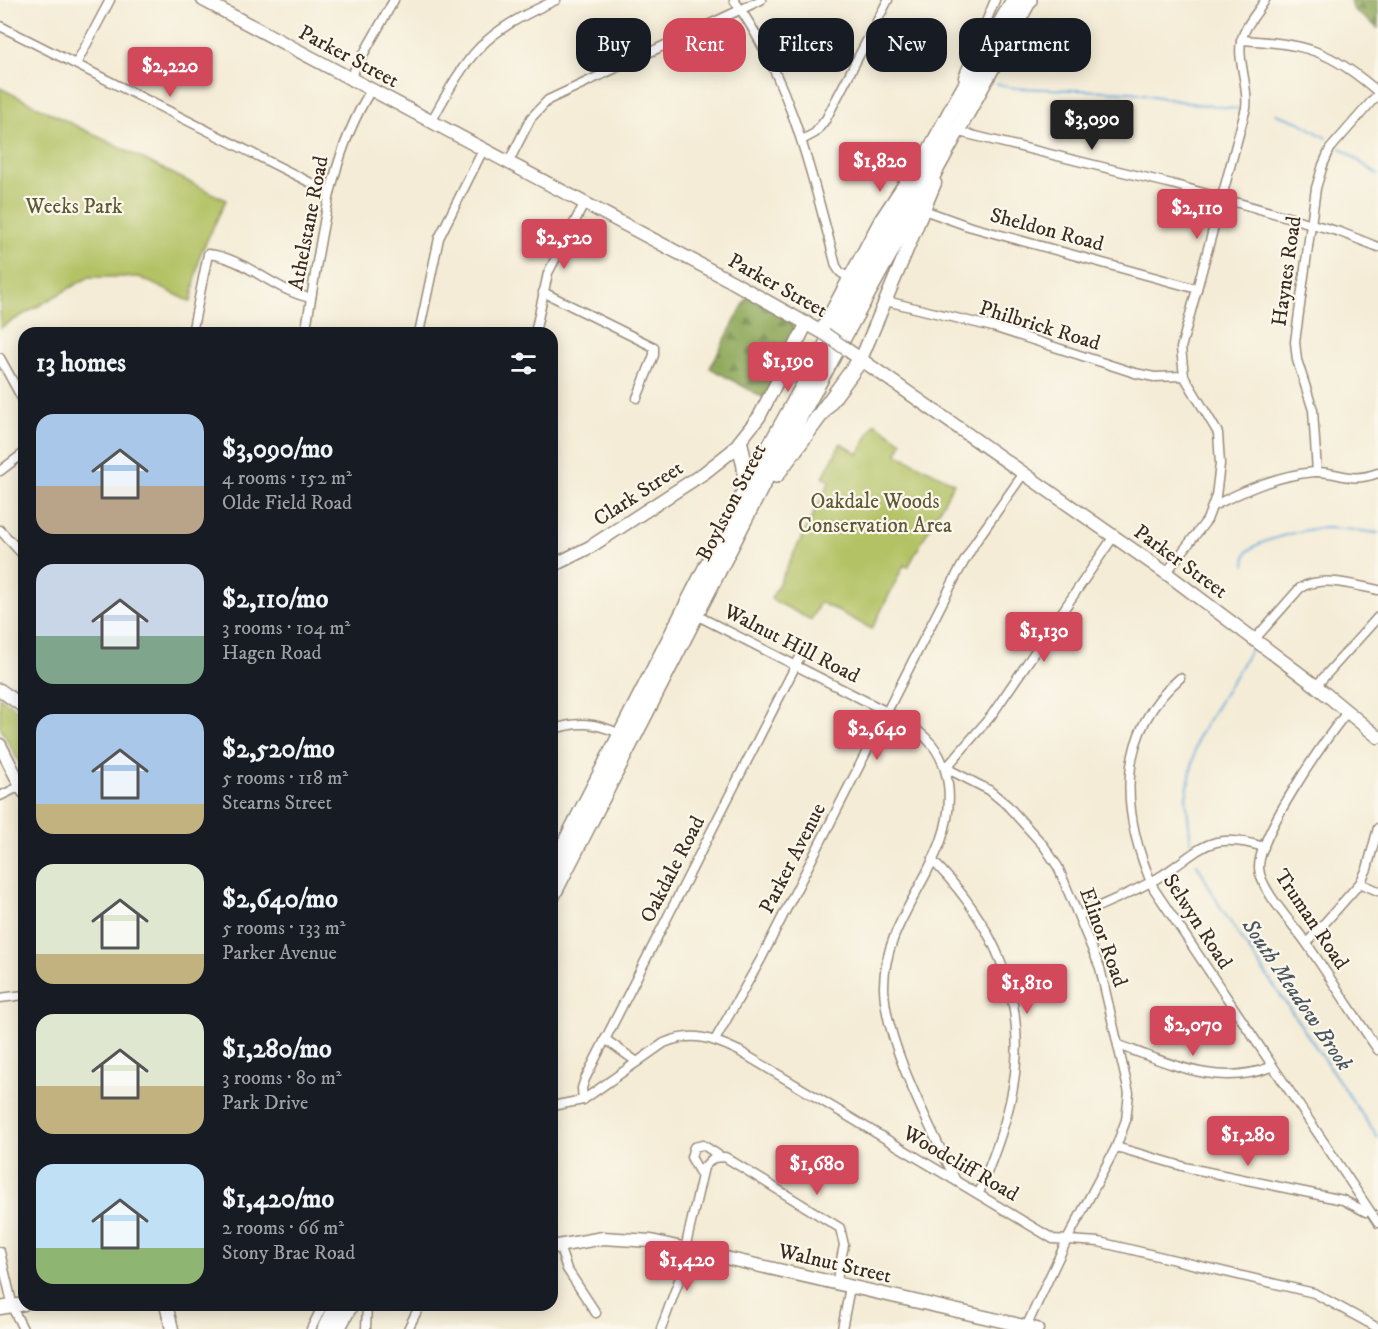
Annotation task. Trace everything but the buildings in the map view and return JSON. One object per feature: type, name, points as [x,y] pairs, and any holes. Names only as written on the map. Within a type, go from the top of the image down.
[{"type":"highway","name":"Boylston Street","points":[[558,884],[948,129],[950,113],[1014,0]]},
{"type":"highway","name":"Boylston Street","points":[[558,857],[744,493],[948,129],[1029,0]]},
{"type":"highway","points":[[747,515],[861,359]]},
{"type":"highway","points":[[740,444],[745,467],[744,493]]},
{"type":"highway","points":[[325,1329],[333,1311]]},
{"type":"highway","points":[[338,1329],[347,1311]]},
{"type":"main road","name":"Parker Street","points":[[203,0],[823,333],[1166,573],[1316,686],[1378,737]]},
{"type":"main road","name":"Boylston Street","points":[[861,359],[924,210],[948,129]]},
{"type":"main road","name":"Boylston Street","points":[[823,333],[880,221],[948,129]]},
{"type":"main road","name":"Boylston Street","points":[[740,444],[759,417],[807,323]]},
{"type":"main road","name":"Clark Street","points":[[558,563],[590,547],[704,473],[740,444]]},
{"type":"main road","points":[[0,690],[18,703]]},
{"type":"main road","points":[[0,744],[18,779]]},
{"type":"main road","name":"Walnut Street","points":[[558,1247],[622,1238],[688,1249],[1031,1328]]},
{"type":"main road","points":[[0,1308],[18,1305]]},
{"type":"main road","points":[[168,1311],[172,1329]]},
{"type":"street","points":[[76,64],[110,0]]},
{"type":"street","points":[[350,78],[394,0]]},
{"type":"street","points":[[431,122],[457,75],[482,44],[510,21],[556,0]]},
{"type":"street","points":[[734,0],[742,10],[767,58],[802,140],[836,266],[850,279]]},
{"type":"street","points":[[508,163],[531,118],[548,100],[761,0]]},
{"type":"street","points":[[802,140],[815,133],[826,119],[888,0]]},
{"type":"street","points":[[950,113],[995,0]]},
{"type":"street","points":[[1166,573],[1207,520],[1219,483],[1218,433],[1184,376],[1181,348],[1246,108],[1248,93],[1240,51],[1241,40],[1265,0]]},
{"type":"street","points":[[0,26],[329,192]]},
{"type":"street","points":[[1241,40],[1275,42],[1316,50],[1343,63],[1378,93]]},
{"type":"street","name":"Athelstane Road","points":[[305,327],[329,192],[345,139],[371,90]]},
{"type":"street","name":"Haynes Road","points":[[1317,472],[1313,410],[1297,360],[1295,342],[1316,188],[1330,149],[1378,93]]},
{"type":"street","points":[[948,129],[1223,198],[1363,239],[1378,247]]},
{"type":"street","points":[[420,327],[439,238],[483,150]]},
{"type":"street","points":[[536,327],[551,266],[584,204]]},
{"type":"street","name":"Sheldon Road","points":[[924,210],[968,226],[1197,289]]},
{"type":"street","points":[[193,327],[208,254],[226,258],[298,294],[311,298]]},
{"type":"street","points":[[543,292],[654,347],[653,359],[638,398]]},
{"type":"street","name":"Philbrick Road","points":[[886,301],[993,327],[1135,373],[1154,377],[1184,376]]},
{"type":"street","points":[[0,358],[18,391]]},
{"type":"street","points":[[0,471],[18,458]]},
{"type":"street","points":[[1213,506],[1250,488],[1317,472],[1347,479],[1361,479],[1378,473]]},
{"type":"street","name":"Parker Avenue","points":[[715,1040],[761,959],[962,566],[1024,473]]},
{"type":"street","points":[[0,530],[18,550]]},
{"type":"street","points":[[946,768],[991,716],[1114,536]]},
{"type":"street","points":[[1254,640],[1300,588],[1309,583],[1338,582],[1378,590]]},
{"type":"street","name":"Walnut Hill Road","points":[[696,615],[887,711],[920,730],[933,745],[946,768],[950,803],[944,838],[889,948],[884,969],[884,991],[891,1024],[910,1082],[955,1179]]},
{"type":"street","points":[[1316,686],[1378,617]]},
{"type":"street","name":"Oakdale Road","points":[[583,1100],[583,1083],[801,655]]},
{"type":"street","name":"Selwyn Road","points":[[1180,678],[1164,694],[1150,714],[1130,758],[1128,790],[1132,818],[1150,882],[1271,1067],[1378,1223]]},
{"type":"street","name":"Truman Road","points":[[1348,711],[1306,768],[1264,847],[1259,868],[1261,877],[1378,1050]]},
{"type":"street","points":[[558,728],[588,722],[621,734]]},
{"type":"street","name":"Elinor Road","points":[[946,768],[989,790],[1028,827],[1058,867],[1080,915],[1100,968],[1129,1093],[1129,1106],[1116,1147],[1067,1240],[1031,1328]]},
{"type":"street","points":[[0,796],[18,791]]},
{"type":"street","points":[[1307,944],[1360,883],[1367,869],[1378,828]]},
{"type":"street","points":[[1080,915],[1150,882],[1190,854],[1216,842],[1229,838],[1264,847]]},
{"type":"street","points":[[932,860],[959,887],[982,919],[998,950],[1007,976],[1014,1015],[1016,1046],[1010,1102],[979,1193]]},
{"type":"street","points":[[1360,883],[1378,891]]},
{"type":"street","points":[[0,998],[18,996]]},
{"type":"street","name":"Woodcliff Road","points":[[558,1105],[583,1100],[664,1043],[678,1037],[691,1035],[715,1040],[979,1193],[1053,1239],[1099,1242],[1314,1293],[1378,1328]]},
{"type":"street","points":[[605,1039],[637,1062]]},
{"type":"street","points":[[1118,1045],[1185,1068],[1214,1075],[1240,1076],[1271,1067]]},
{"type":"street","points":[[702,1175],[691,1157],[694,1147],[703,1145],[720,1156],[729,1158],[840,1228],[844,1245],[836,1284]]},
{"type":"street","points":[[1116,1147],[1189,1168],[1343,1200],[1369,1213]]},
{"type":"street","points":[[661,1329],[688,1249],[702,1175],[707,1163],[720,1156]]},
{"type":"street","points":[[558,1251],[596,1313]]},
{"type":"street","points":[[0,1252],[18,1302]]},
{"type":"street","points":[[842,1329],[850,1287]]},
{"type":"street","points":[[20,1311],[23,1329]]},
{"type":"street","points":[[311,1329],[320,1311]]},
{"type":"street","points":[[366,1329],[367,1311]]},
{"type":"street","points":[[408,1329],[417,1311]]},
{"type":"green space","points":[[1350,0],[1378,0],[1378,28],[1354,10]]},
{"type":"green space","name":"Weeks Park","points":[[0,88],[226,200],[200,255],[191,302],[139,277],[89,277],[0,328]]},
{"type":"green space","points":[[748,296],[788,320],[794,327],[793,340],[764,398],[710,368]]},
{"type":"green space","name":"Oakdale Woods Conservation Area","points":[[875,423],[902,442],[897,454],[954,483],[908,567],[904,565],[872,629],[820,602],[811,620],[771,599],[830,481],[823,477],[841,443],[858,454]]},
{"type":"green space","points":[[0,697],[18,710],[18,760],[0,727]]},
{"type":"waterway","name":"South Meadow Brook","points":[[997,84],[1015,88],[1133,92],[1189,103],[1239,109]]},
{"type":"waterway","name":"South Meadow Brook","points":[[1276,114],[1299,122],[1326,138]]},
{"type":"waterway","name":"South Meadow Brook","points":[[1341,148],[1378,175]]},
{"type":"waterway","name":"South Meadow Brook","points":[[1245,565],[1246,554],[1251,549],[1271,540],[1308,530],[1326,528],[1378,533]]},
{"type":"waterway","name":"South Meadow Brook","points":[[1191,844],[1186,797],[1197,739],[1251,649]]},
{"type":"waterway","name":"South Meadow Brook","points":[[1197,864],[1222,910],[1378,1138]]}]
